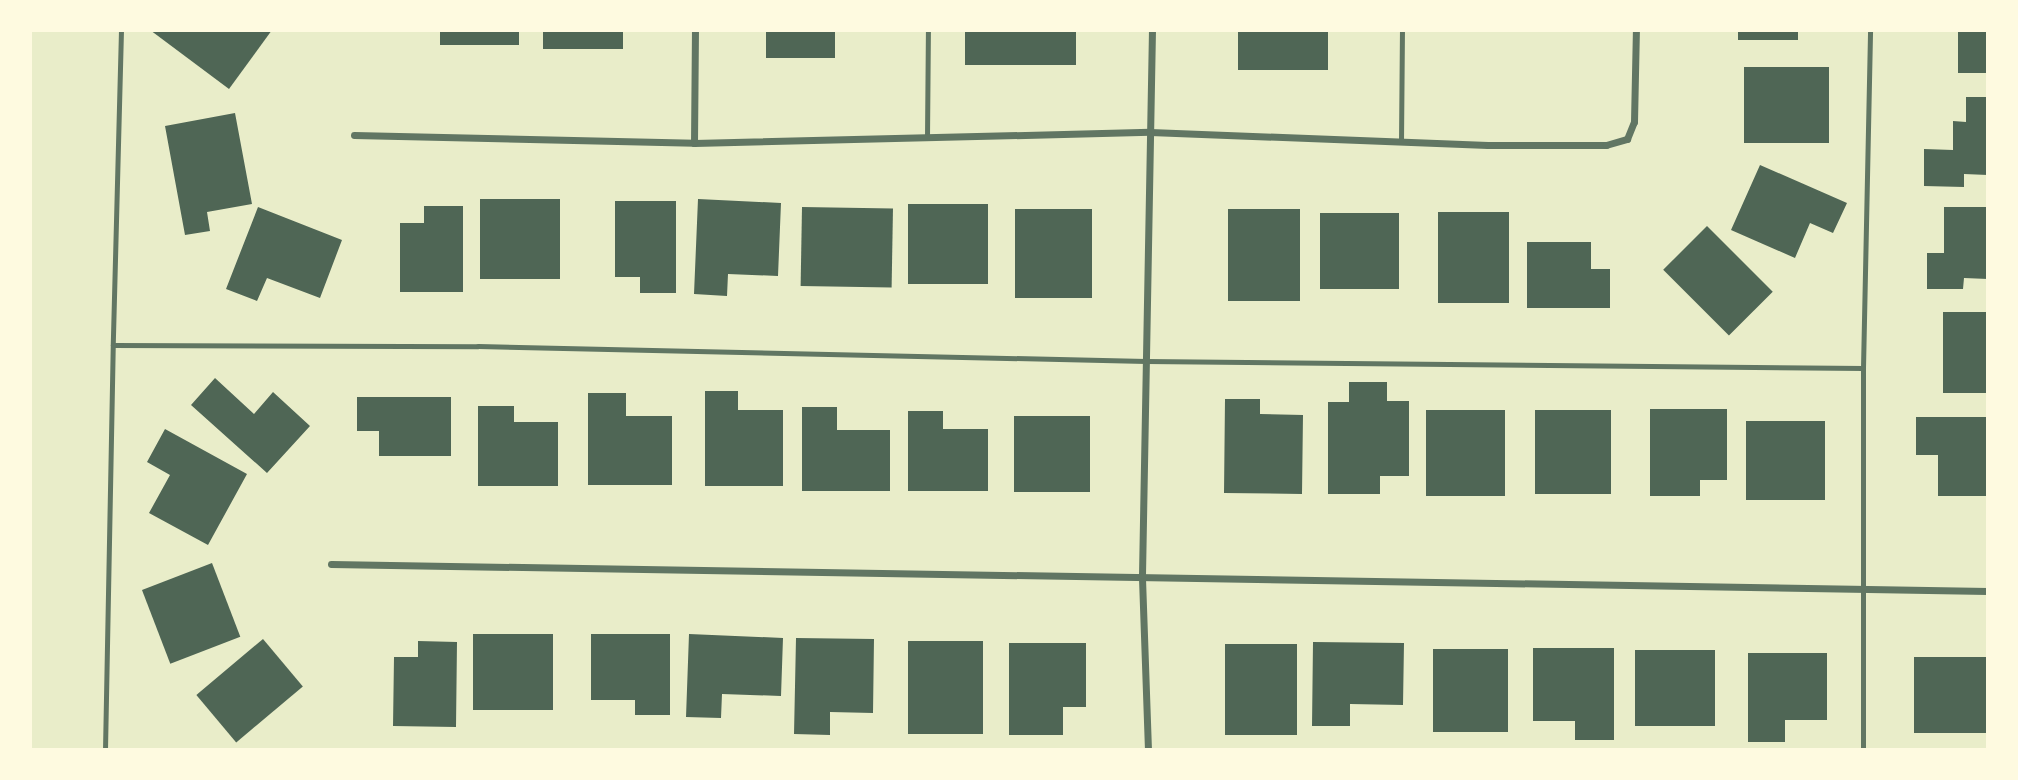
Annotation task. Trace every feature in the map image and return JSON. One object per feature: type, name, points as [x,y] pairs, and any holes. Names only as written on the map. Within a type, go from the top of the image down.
[{"type":"street","points":[[694,143],[695,30]]},
{"type":"street","points":[[1148,750],[1142,575],[1152,30]]},
{"type":"street","points":[[354,135],[694,143],[1150,132],[1401,142],[1606,145],[1627,139],[1634,122],[1636,30]]},
{"type":"street","points":[[331,564],[1142,575],[1988,591]]},
{"type":"lane","points":[[105,750],[121,30]]},
{"type":"lane","points":[[927,137],[929,30]]},
{"type":"lane","points":[[1401,142],[1402,30]]},
{"type":"lane","points":[[1863,750],[1863,368],[1870,30]]},
{"type":"lane","points":[[113,345],[478,346],[1146,361],[1863,368]]},
{"type":"building","points":[[150,30],[272,30],[229,89]]},
{"type":"building","points":[[440,30],[519,30],[519,45],[440,45]]},
{"type":"building","points":[[543,30],[623,30],[623,49],[543,49]]},
{"type":"building","points":[[766,30],[835,30],[835,58],[766,58]]},
{"type":"building","points":[[965,30],[1076,30],[1076,65],[965,65]]},
{"type":"building","points":[[1238,30],[1328,30],[1328,70],[1238,70]]},
{"type":"building","points":[[1738,30],[1798,30],[1798,40],[1738,40]]},
{"type":"building","points":[[1958,30],[1988,30],[1988,73],[1958,73]]},
{"type":"building","points":[[1744,67],[1829,67],[1829,143],[1744,143]]},
{"type":"building","points":[[1966,97],[1988,97],[1988,175],[1964,174],[1964,187],[1924,186],[1924,149],[1953,150],[1953,121],[1966,122]]},
{"type":"building","points":[[235,113],[252,204],[207,212],[210,231],[185,235],[165,126]]},
{"type":"building","points":[[1760,165],[1847,203],[1833,233],[1810,223],[1795,258],[1731,230]]},
{"type":"building","points":[[480,199],[560,199],[560,279],[480,279]]},
{"type":"building","points":[[698,199],[781,203],[778,276],[728,274],[727,296],[694,294]]},
{"type":"building","points":[[615,201],[676,201],[676,293],[640,293],[640,277],[615,277]]},
{"type":"building","points":[[908,204],[988,204],[988,284],[908,284]]},
{"type":"building","points":[[424,206],[463,206],[463,292],[400,292],[400,223],[424,223]]},
{"type":"building","points":[[258,207],[342,240],[320,298],[267,278],[257,301],[226,289]]},
{"type":"building","points":[[802,207],[893,209],[892,288],[801,286]]},
{"type":"building","points":[[1944,207],[1988,207],[1988,279],[1964,278],[1963,289],[1927,289],[1927,253],[1944,253]]},
{"type":"building","points":[[1015,209],[1092,209],[1092,298],[1015,298]]},
{"type":"building","points":[[1228,209],[1300,209],[1300,301],[1228,301]]},
{"type":"building","points":[[1438,212],[1509,212],[1509,303],[1438,303]]},
{"type":"building","points":[[1320,213],[1399,213],[1399,289],[1320,289]]},
{"type":"building","points":[[1707,226],[1773,292],[1729,336],[1663,270]]},
{"type":"building","points":[[1527,242],[1591,242],[1591,269],[1610,269],[1610,308],[1527,308]]},
{"type":"building","points":[[1943,312],[1988,312],[1988,393],[1943,393]]},
{"type":"building","points":[[215,378],[254,414],[273,392],[310,426],[267,473],[191,405]]},
{"type":"building","points":[[1349,382],[1387,382],[1387,401],[1409,401],[1409,476],[1380,476],[1380,494],[1328,494],[1328,402],[1349,402]]},
{"type":"building","points":[[705,391],[738,391],[738,410],[783,410],[783,486],[705,486]]},
{"type":"building","points":[[588,393],[626,393],[626,416],[672,416],[672,485],[588,485]]},
{"type":"building","points":[[357,397],[451,397],[451,456],[379,456],[379,431],[357,431]]},
{"type":"building","points":[[1225,399],[1260,399],[1260,414],[1303,415],[1302,494],[1224,493]]},
{"type":"building","points":[[478,406],[514,406],[514,422],[558,422],[558,486],[478,486]]},
{"type":"building","points":[[802,407],[837,407],[837,430],[890,430],[890,491],[802,491]]},
{"type":"building","points":[[1650,409],[1727,409],[1727,480],[1700,480],[1700,496],[1650,496]]},
{"type":"building","points":[[1426,410],[1505,410],[1505,496],[1426,496]]},
{"type":"building","points":[[1535,410],[1611,410],[1611,494],[1535,494]]},
{"type":"building","points":[[908,411],[943,411],[943,429],[988,429],[988,491],[908,491]]},
{"type":"building","points":[[1014,416],[1090,416],[1090,492],[1014,492]]},
{"type":"building","points":[[1916,417],[1988,417],[1988,496],[1938,496],[1938,455],[1916,455]]},
{"type":"building","points":[[1746,421],[1825,421],[1825,500],[1746,500]]},
{"type":"building","points":[[165,429],[247,474],[208,545],[149,513],[170,475],[147,462]]},
{"type":"building","points":[[212,563],[240,637],[170,664],[142,590]]},
{"type":"building","points":[[473,634],[553,634],[553,710],[473,710]]},
{"type":"building","points":[[591,634],[670,634],[670,715],[635,715],[635,700],[591,700]]},
{"type":"building","points":[[689,634],[783,638],[781,696],[722,694],[721,718],[686,717]]},
{"type":"building","points":[[796,638],[874,639],[873,713],[830,712],[830,735],[794,734]]},
{"type":"building","points":[[263,639],[303,686],[236,742],[196,695]]},
{"type":"building","points":[[418,641],[457,642],[456,727],[393,726],[394,657],[418,657]]},
{"type":"building","points":[[908,641],[983,641],[983,734],[908,734]]},
{"type":"building","points":[[1313,642],[1404,643],[1403,705],[1350,704],[1350,726],[1312,726]]},
{"type":"building","points":[[1009,643],[1086,643],[1086,707],[1063,707],[1063,735],[1009,735]]},
{"type":"building","points":[[1225,644],[1297,644],[1297,735],[1225,735]]},
{"type":"building","points":[[1533,648],[1614,648],[1614,740],[1575,740],[1575,721],[1533,721]]},
{"type":"building","points":[[1433,649],[1508,649],[1508,732],[1433,732]]},
{"type":"building","points":[[1635,650],[1715,650],[1715,726],[1635,726]]},
{"type":"building","points":[[1748,653],[1827,653],[1827,720],[1785,720],[1785,742],[1748,742]]},
{"type":"building","points":[[1914,657],[1988,657],[1988,733],[1914,733]]}]
